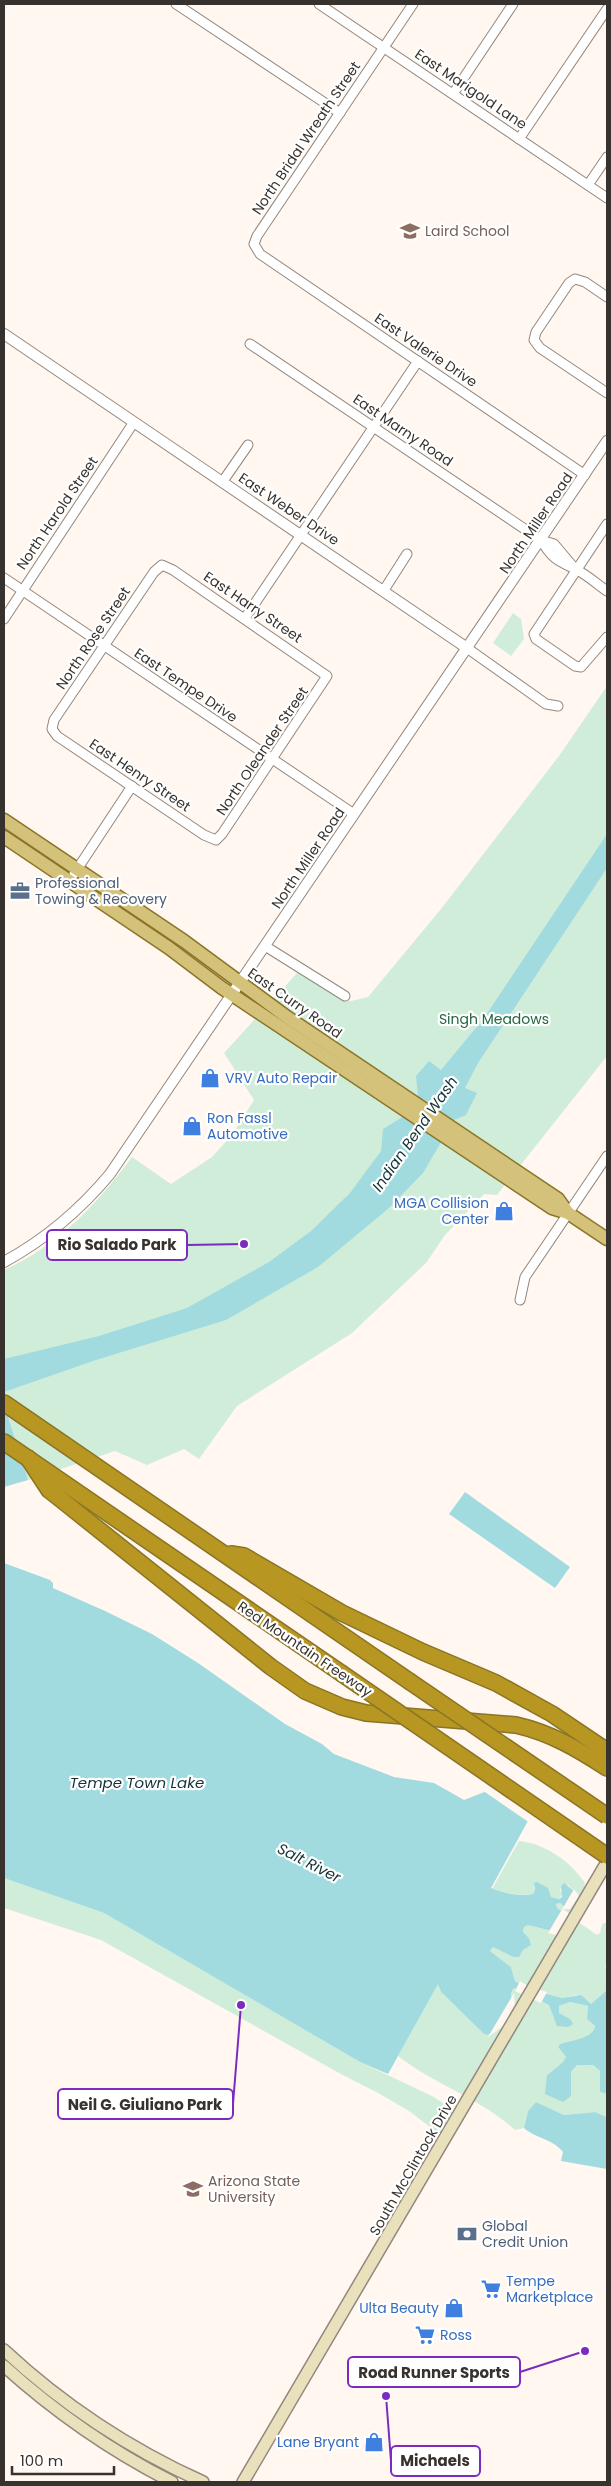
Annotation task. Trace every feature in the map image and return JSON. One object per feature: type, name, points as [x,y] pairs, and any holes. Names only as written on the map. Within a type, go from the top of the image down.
[{"type":"highway","points":[[4,1402],[607,1816]]},
{"type":"highway","name":"Red Mountain Freeway","points":[[4,1442],[607,1856]]},
{"type":"highway","points":[[28,1458],[49,1490],[264,1662],[305,1691],[342,1707],[366,1713],[516,1725],[538,1730],[565,1742],[607,1768]]},
{"type":"highway","points":[[220,1552],[244,1556],[342,1613],[423,1652],[496,1683],[552,1714],[607,1752]]},
{"type":"main road","name":"East Curry Road","points":[[4,820],[184,941],[405,1103]]},
{"type":"main road","name":"East Curry Road","points":[[4,837],[233,995],[453,1135],[552,1208],[568,1213],[607,1239]]},
{"type":"main road","name":"South McClintock Drive","points":[[243,2482],[607,1862]]},
{"type":"main road","points":[[4,2350],[43,2385],[115,2436],[143,2453],[203,2482]]},
{"type":"main road","points":[[4,2366],[35,2394],[84,2430],[135,2464],[172,2482]]},
{"type":"street","points":[[176,4],[340,113]]},
{"type":"street","name":"East Marigold Lane","points":[[319,4],[607,198]]},
{"type":"street","name":"North Bridal Wreath Street","points":[[254,244],[256,236],[413,4]]},
{"type":"street","points":[[453,94],[513,4]]},
{"type":"street","points":[[519,139],[607,8]]},
{"type":"street","points":[[588,185],[607,156]]},
{"type":"street","name":"East Valerie Drive","points":[[254,244],[260,254],[585,475]]},
{"type":"street","points":[[607,298],[585,282],[575,279],[568,284],[536,332],[534,340],[540,348],[607,393]]},
{"type":"street","name":"East Weber Drive","points":[[4,334],[384,590],[546,704],[558,706]]},
{"type":"street","name":"East Marny Road","points":[[250,344],[541,540],[554,544],[560,558],[570,561],[576,570],[607,591]]},
{"type":"street","points":[[245,618],[418,361]]},
{"type":"street","name":"North Harold Street","points":[[4,618],[134,422]]},
{"type":"street","name":"North Miller Road","points":[[4,1262],[51,1233],[96,1191],[134,1142],[607,441]]},
{"type":"street","points":[[223,481],[248,445]]},
{"type":"street","points":[[607,524],[534,634],[536,639],[575,666],[581,667],[607,637]]},
{"type":"street","points":[[384,590],[408,554]]},
{"type":"street","name":"East Harry Street","points":[[162,565],[173,570],[245,618],[327,676]]},
{"type":"street","name":"North Rose Street","points":[[52,729],[54,720],[154,572],[162,565]]},
{"type":"street","name":"East Tempe Drive","points":[[4,578],[354,814]]},
{"type":"street","name":"North Oleander Street","points":[[216,840],[273,759],[327,676]]},
{"type":"street","name":"East Henry Street","points":[[52,729],[57,736],[204,835],[216,840]]},
{"type":"street","points":[[69,881],[132,786]]},
{"type":"street","points":[[265,946],[345,996]]},
{"type":"street","points":[[520,1300],[525,1276],[607,1156]]},
{"type":"green space","points":[[513,613],[521,619],[524,639],[511,656],[493,643]]},
{"type":"green space","name":"Singh Meadows","points":[[607,686],[607,1056],[497,1195],[484,1194],[445,1235],[426,1263],[352,1333],[237,1406],[199,1459],[184,1449],[147,1465],[115,1451],[28,1480],[4,1404],[4,1270],[42,1249],[75,1222],[105,1191],[132,1157],[171,1184],[212,1157],[232,1135],[254,1100],[224,1053],[298,972],[343,1000],[351,1001],[368,997],[441,909],[559,756]]},
{"type":"green space","points":[[519,1841],[539,1846],[556,1855],[565,1861],[585,1883],[577,1921],[597,1935],[600,1933],[602,1924],[607,1922],[607,1963],[605,1967],[607,1968],[607,1990],[591,2004],[577,1995],[562,1998],[528,1989],[515,1981],[511,1967],[490,1951],[493,1947],[513,1957],[529,1938],[523,1932],[524,1927],[528,1925],[556,1932],[568,1915],[557,1908],[556,1904],[560,1903],[563,1906],[575,1892],[568,1885],[560,1889],[562,1895],[559,1899],[551,1897],[533,1886],[535,1890],[533,1894],[528,1895],[512,1894],[492,1889]]},
{"type":"green space","points":[[4,1878],[104,1913],[360,2062],[432,2096],[456,2111],[442,2136],[409,2111],[380,2094],[101,1940],[4,1908]]},
{"type":"green space","points":[[438,1983],[441,1992],[484,2034],[488,2035],[509,2016],[512,2008],[511,1995],[514,1988],[549,2005],[553,2011],[570,2019],[558,2013],[559,2006],[570,2002],[588,2006],[587,2019],[595,2026],[593,2030],[586,2036],[560,2044],[558,2047],[566,2057],[563,2062],[547,2075],[571,2096],[571,2072],[577,2065],[593,2065],[600,2071],[600,2092],[607,2094],[607,2117],[595,2112],[564,2115],[536,2102],[528,2111],[524,2128],[515,2130],[487,2109],[398,2056]]},
{"type":"water","name":"Indian Bend Wash","points":[[607,834],[607,868],[478,1063],[465,1088],[477,1093],[466,1115],[454,1120],[423,1173],[389,1208],[318,1267],[226,1320],[96,1360],[4,1392],[4,1359],[99,1336],[187,1308],[269,1262],[311,1231],[350,1193],[381,1151],[383,1129],[404,1116],[418,1097],[416,1076],[429,1061],[441,1070],[484,1018]]},
{"type":"water","points":[[4,1404],[28,1480],[4,1487]]},
{"type":"water","points":[[465,1492],[570,1567],[555,1588],[449,1514]]},
{"type":"water","name":"Tempe Town Lake","points":[[4,1563],[50,1580],[53,1583],[53,1588],[152,1634],[198,1663],[285,1724],[322,1744],[334,1754],[394,1777],[434,1783],[464,1800],[487,1791],[529,1819],[491,1888],[512,1894],[528,1895],[533,1894],[535,1890],[534,1883],[537,1882],[548,1888],[551,1897],[559,1899],[562,1897],[561,1886],[564,1883],[575,1892],[569,1907],[563,1906],[560,1903],[556,1904],[557,1908],[568,1915],[556,1932],[528,1925],[524,1927],[523,1932],[529,1938],[531,1945],[523,1950],[519,1957],[513,1957],[493,1947],[490,1951],[511,1967],[515,1981],[528,1989],[562,1998],[581,1995],[591,2004],[607,1990],[607,2094],[600,2092],[600,2071],[593,2065],[577,2065],[571,2072],[571,2096],[563,2102],[545,2094],[547,2075],[563,2062],[566,2057],[558,2047],[560,2044],[590,2034],[595,2026],[587,2019],[588,2006],[570,2002],[559,2006],[559,2013],[570,2019],[573,2024],[568,2027],[557,2026],[549,2005],[514,1988],[511,1995],[512,2008],[509,2016],[488,2035],[484,2034],[441,1992],[438,1984],[388,2074],[360,2062],[104,1913],[4,1878]]},
{"type":"water","points":[[536,2102],[564,2115],[595,2112],[607,2117],[607,2169],[561,2161],[563,2152],[559,2147],[524,2128],[528,2111]]},
{"type":"pier","points":[[488,1789],[530,1817],[530,1823],[482,1790]]},
{"type":"pier","points":[[574,1889],[579,1896],[570,1909],[563,1909],[570,1914],[564,1932],[556,1935],[548,1933]]},
{"type":"pier","points":[[520,1981],[529,1987],[547,1992],[541,2003],[515,1991]]},
{"type":"pier","points":[[514,1993],[515,2008],[505,2025],[488,2037]]},
{"type":"place","name":"Laird School","points":[[410,231]]},
{"type":"place","name":"Professional Towing & Recovery","points":[[20,891]]},
{"type":"place","name":"VRV Auto Repair","points":[[210,1078]]},
{"type":"place","name":"Ron Fassl Automotive","points":[[192,1126]]},
{"type":"place","name":"MGA Collision Center","points":[[504,1211]]},
{"type":"place","name":"Rio Salado Park","points":[[244,1244]]},
{"type":"place","name":"Neil G. Giuliano Park","points":[[241,2005]]},
{"type":"place","name":"Arizona State University","points":[[193,2189]]},
{"type":"place","name":"Global Credit Union","points":[[467,2234]]},
{"type":"place","name":"Tempe Marketplace","points":[[491,2289]]},
{"type":"place","name":"Ulta Beauty","points":[[454,2308]]},
{"type":"place","name":"Ross","points":[[425,2335]]},
{"type":"place","name":"Road Runner Sports","points":[[585,2351]]},
{"type":"place","name":"Michaels","points":[[386,2396]]},
{"type":"place","name":"Lane Bryant","points":[[374,2442]]},
{"type":"water label","name":"Salt River","points":[[309,1863]]}]
